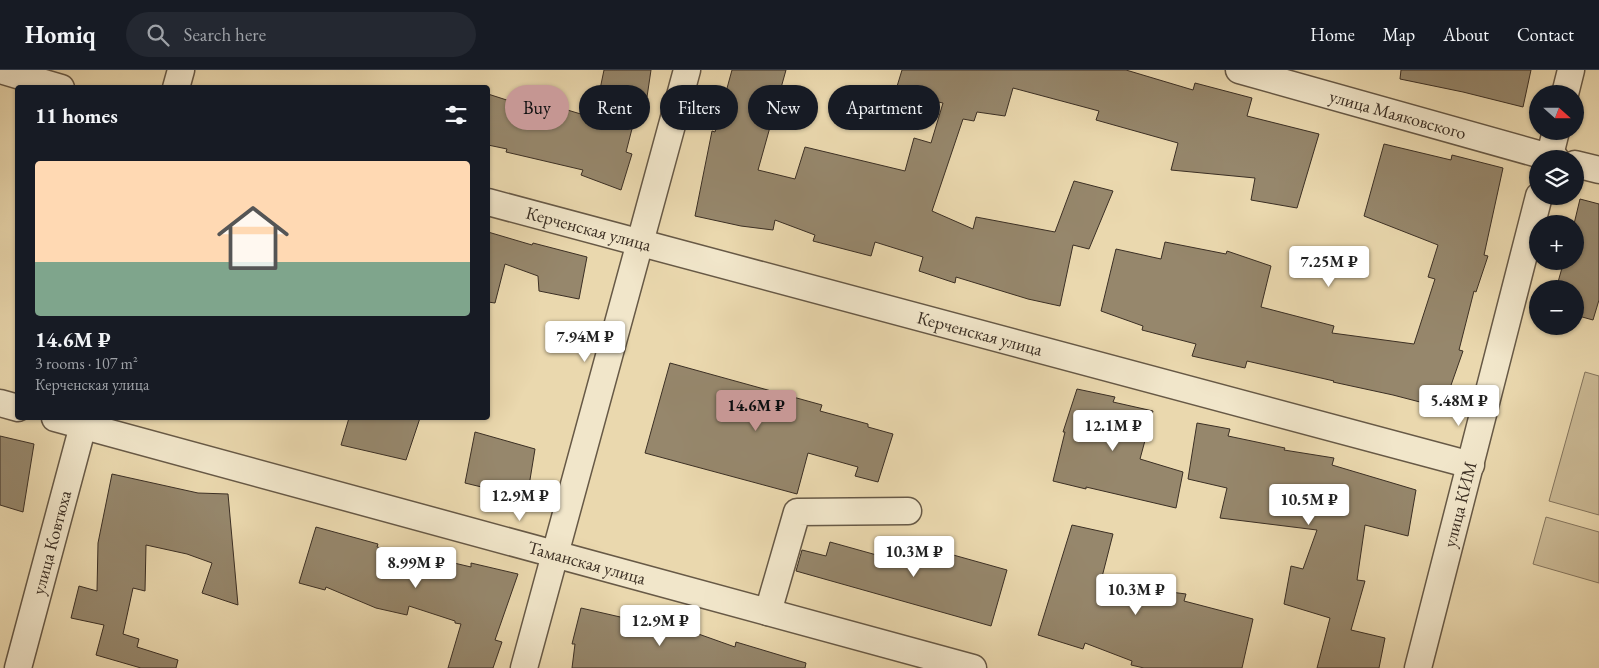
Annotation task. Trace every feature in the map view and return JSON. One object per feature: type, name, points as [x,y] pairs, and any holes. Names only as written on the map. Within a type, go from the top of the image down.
[{"type":"street","points":[[0,70],[51,85]]},
{"type":"street","points":[[177,85],[181,70]]},
{"type":"street","points":[[524,668],[687,70]]},
{"type":"street","name":"улица Маяковского","points":[[1239,70],[1529,152]]},
{"type":"street","points":[[1568,85],[1572,70]]},
{"type":"street","points":[[1584,166],[1599,170]]},
{"type":"street","name":"Керченская улица","points":[[490,203],[1471,465]]},
{"type":"street","name":"улица КИМ","points":[[1418,668],[1537,205]]},
{"type":"street","points":[[0,404],[15,407]]},
{"type":"street","name":"Таманская улица","points":[[84,421],[973,668]]},
{"type":"street","name":"улица Ковтюха","points":[[18,668],[84,421]]},
{"type":"street","points":[[768,612],[797,512],[908,511]]},
{"type":"shaded area","points":[[1585,372],[1599,376],[1599,515],[1549,501]]},
{"type":"shaded area","points":[[1546,517],[1599,532],[1599,583],[1533,564]]},
{"type":"building","points":[[604,70],[651,70],[649,85],[601,85]]},
{"type":"building","points":[[732,70],[786,70],[782,85],[748,85],[748,130],[769,130],[758,170],[795,179],[805,147],[905,171],[914,138],[931,143],[935,130],[940,130],[940,113],[943,103],[940,102],[940,85],[897,85],[902,70],[1126,70],[1193,90],[1195,83],[1252,98],[1247,116],[1319,134],[1297,208],[1251,200],[1255,178],[1171,170],[1178,143],[1096,120],[1099,111],[1013,88],[1005,116],[977,112],[974,121],[963,119],[932,211],[973,229],[976,217],[1055,232],[1074,181],[1113,191],[1089,249],[1073,245],[1060,306],[1028,299],[956,277],[955,283],[919,271],[923,257],[875,242],[871,256],[813,241],[815,235],[775,220],[773,230],[741,226],[695,216],[712,131],[738,130],[738,85],[728,85]]},
{"type":"building","points":[[1401,70],[1531,70],[1523,107],[1400,79]]},
{"type":"building","points":[[490,95],[505,99],[505,130],[569,130],[569,110],[579,113],[579,130],[632,130],[626,152],[632,154],[621,190],[581,175],[583,170],[506,152],[507,149],[490,145]]},
{"type":"building","points":[[1384,144],[1451,160],[1452,155],[1503,168],[1484,255],[1488,256],[1476,292],[1474,291],[1459,350],[1463,351],[1443,408],[1247,361],[1245,368],[1192,356],[1196,344],[1142,330],[1143,326],[1101,311],[1116,249],[1161,259],[1165,242],[1226,254],[1227,251],[1271,266],[1261,307],[1334,326],[1332,333],[1414,344],[1435,279],[1428,277],[1438,245],[1364,216]]},
{"type":"building","points":[[1584,200],[1599,204],[1599,300],[1593,320],[1584,318],[1584,280],[1559,280],[1561,270],[1584,270],[1584,215],[1576,215],[1579,205],[1584,205]]},
{"type":"building","points":[[490,233],[532,245],[533,243],[587,257],[579,299],[539,291],[538,276],[505,264],[495,303],[490,302]]},
{"type":"building","points":[[670,363],[822,405],[820,411],[868,424],[868,427],[893,434],[878,482],[855,476],[858,467],[808,453],[797,494],[645,453]]},
{"type":"building","points":[[1077,389],[1115,397],[1113,402],[1153,411],[1140,459],[1183,472],[1176,508],[1053,481],[1065,432],[1063,432]]},
{"type":"building","points":[[348,420],[419,420],[406,460],[341,445]]},
{"type":"building","points":[[1197,423],[1230,429],[1228,436],[1285,448],[1284,450],[1334,458],[1332,465],[1416,490],[1408,536],[1365,525],[1357,580],[1365,581],[1351,630],[1385,638],[1379,668],[1317,668],[1330,618],[1284,604],[1291,566],[1303,569],[1317,530],[1220,518],[1227,488],[1188,479]]},
{"type":"building","points":[[475,432],[535,449],[527,498],[465,483]]},
{"type":"building","points":[[0,436],[34,444],[23,512],[0,505]]},
{"type":"building","points":[[112,474],[198,493],[228,494],[238,605],[202,593],[212,563],[187,554],[146,545],[145,591],[133,588],[123,634],[139,639],[137,647],[178,660],[176,668],[141,668],[96,655],[104,625],[71,618],[79,586],[97,591],[98,543]]},
{"type":"building","points":[[1072,525],[1113,534],[1102,577],[1132,587],[1186,594],[1184,601],[1253,619],[1242,668],[1144,668],[1131,665],[1132,661],[1085,643],[1083,649],[1038,635]]},
{"type":"building","points":[[316,527],[378,544],[377,547],[433,560],[433,558],[471,567],[471,563],[518,574],[495,640],[502,642],[493,668],[448,668],[461,624],[455,623],[455,621],[409,606],[407,615],[376,608],[326,587],[325,590],[299,583]]},
{"type":"building","points":[[896,539],[1007,570],[991,626],[796,571],[802,550],[826,556],[830,542],[891,559]]},
{"type":"building","points":[[581,608],[690,633],[690,631],[735,647],[736,642],[806,663],[805,668],[572,668],[575,644],[572,644]]}]
